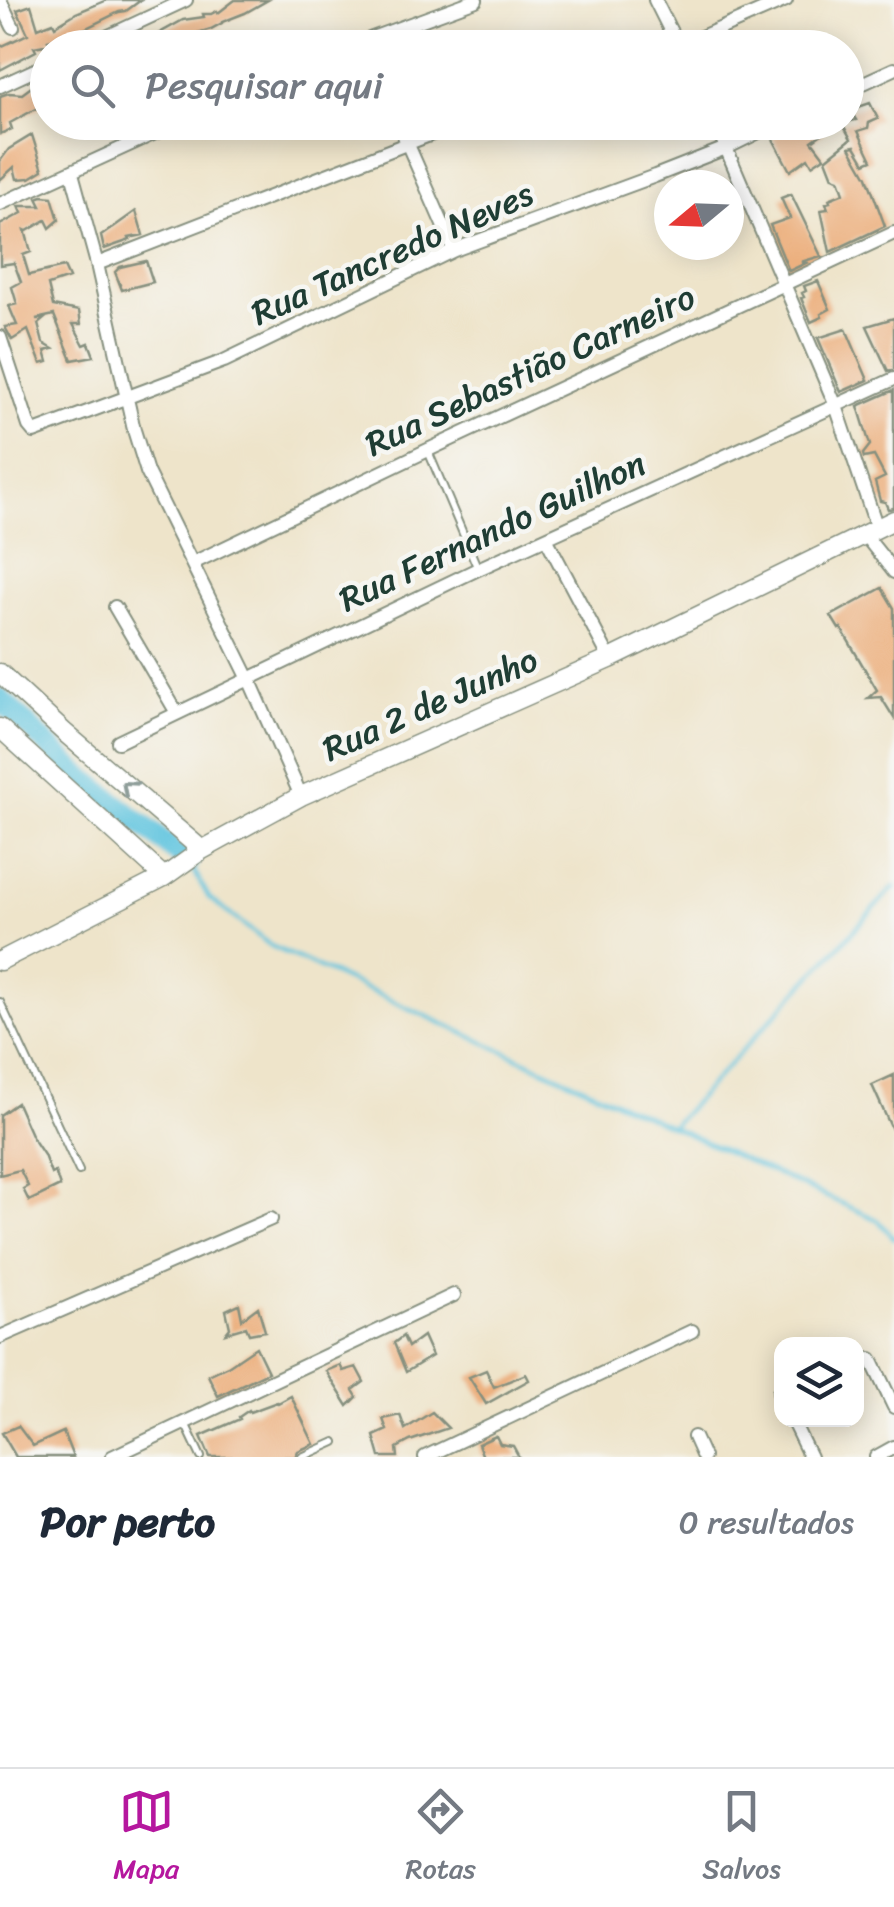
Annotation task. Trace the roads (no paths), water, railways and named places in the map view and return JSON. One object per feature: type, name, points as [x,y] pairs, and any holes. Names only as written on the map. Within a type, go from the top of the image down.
[{"type":"street","points":[[0,0],[13,26]]},
{"type":"street","points":[[122,30],[186,0]]},
{"type":"street","points":[[402,30],[476,0]]},
{"type":"street","points":[[655,0],[670,30]]},
{"type":"street","points":[[717,30],[786,0]]},
{"type":"street","points":[[864,82],[894,68]]},
{"type":"street","points":[[0,86],[30,72]]},
{"type":"street","points":[[0,204],[141,140]]},
{"type":"street","points":[[405,140],[454,250]]},
{"type":"street","points":[[96,264],[417,140]]},
{"type":"street","points":[[723,140],[836,406],[894,572]]},
{"type":"street","name":"Rua Tancredo Neves","points":[[0,337],[34,432],[224,361],[454,250],[743,140]]},
{"type":"street","points":[[72,173],[147,472],[302,796]]},
{"type":"street","name":"Rua Sebastião Carneiro","points":[[193,563],[894,234]]},
{"type":"street","name":"Rua Fernando Guilhon","points":[[118,742],[478,569],[894,379]]},
{"type":"street","name":"Rua 2 de Junho","points":[[0,961],[164,877],[202,850],[302,796],[610,660],[878,527]]},
{"type":"street","points":[[546,538],[610,660]]},
{"type":"street","points":[[116,607],[176,713]]},
{"type":"street","points":[[0,673],[202,850]]},
{"type":"street","points":[[0,728],[164,877]]},
{"type":"street","points":[[0,1337],[271,1220]]},
{"type":"street","points":[[112,1457],[454,1295]]},
{"type":"street","points":[[425,1457],[692,1331]]},
{"type":"street","points":[[871,1359],[894,1407]]},
{"type":"street","points":[[795,1427],[810,1457]]},
{"type":"street","points":[[694,1437],[703,1457]]},
{"type":"street","points":[[876,1457],[894,1447]]},
{"type":"lane","points":[[428,450],[478,569]]},
{"type":"lane","points":[[0,1002],[79,1170]]},
{"type":"lane","points":[[185,1423],[201,1457]]},
{"type":"lane","points":[[302,1457],[335,1442]]},
{"type":"waterway","points":[[0,699],[71,768],[188,861]]},
{"type":"waterway","points":[[191,865],[209,898],[271,946],[878,1220],[894,1238]]},
{"type":"waterway","points":[[673,1125],[894,887]]}]
